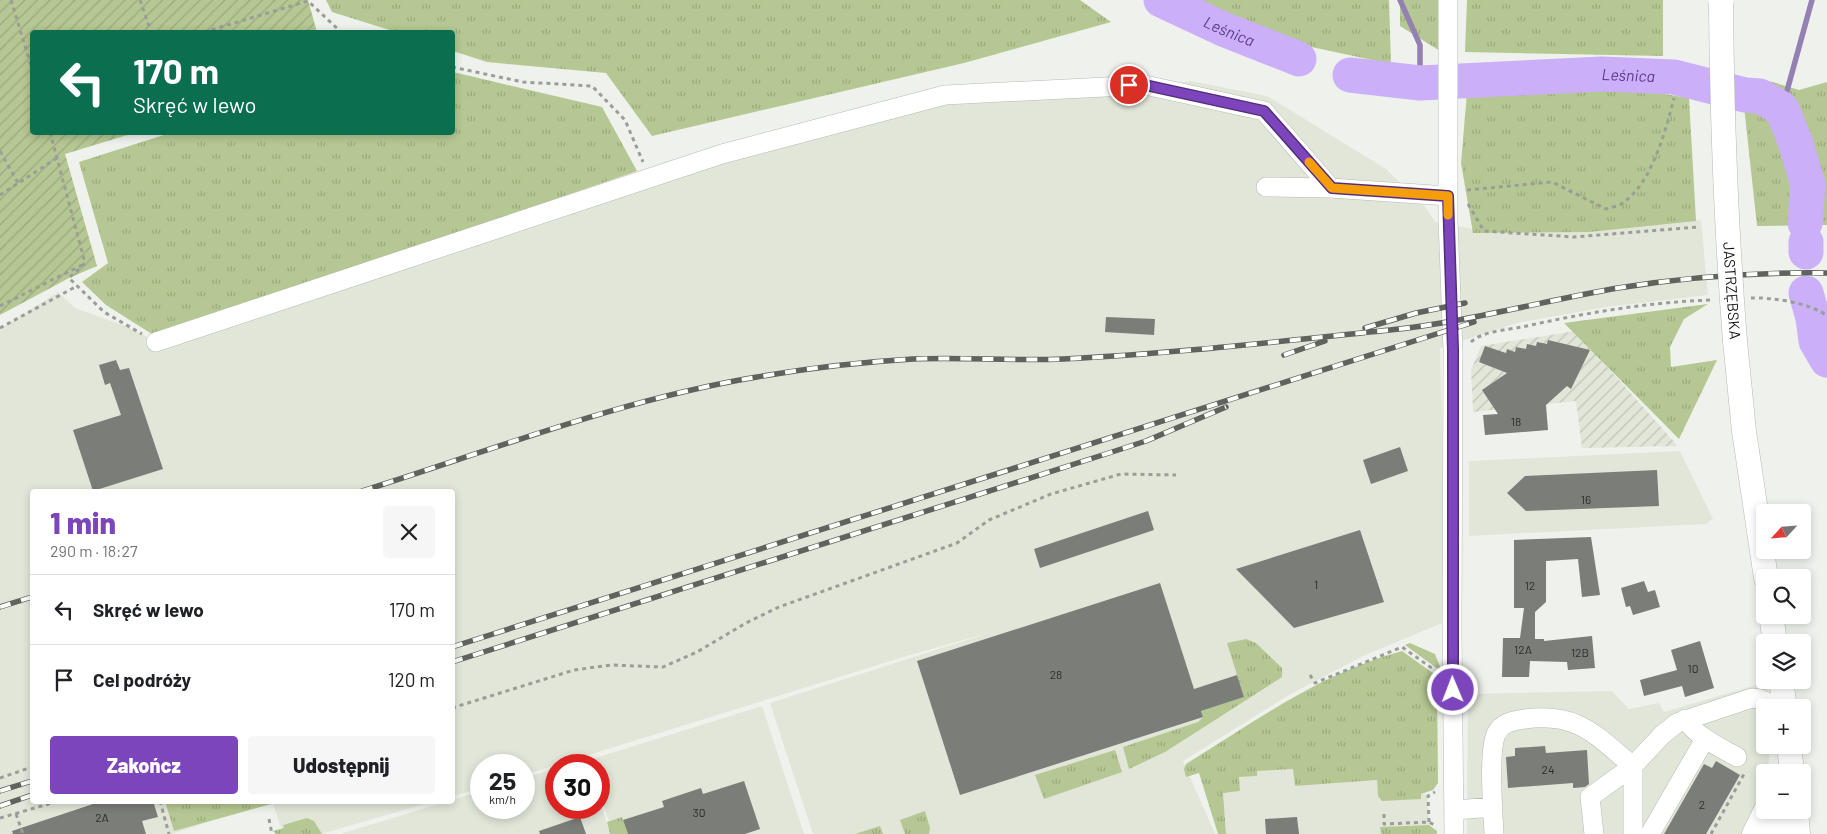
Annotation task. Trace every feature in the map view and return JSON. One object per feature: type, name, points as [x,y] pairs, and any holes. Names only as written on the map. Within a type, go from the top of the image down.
[{"type":"main road","name":"JASTRZĘBSKA","points":[[1721,2],[1724,172],[1735,341],[1744,431],[1765,569]]},
{"type":"main road","points":[[1754,834],[1762,819]]},
{"type":"main road","points":[[1776,834],[1778,819]]},
{"type":"street","points":[[1448,0],[1446,114],[1454,194],[1452,630],[1455,810],[1448,832]]},
{"type":"street","points":[[156,342],[722,154],[945,95],[1145,85],[1264,111],[1332,188]]},
{"type":"street","points":[[1266,187],[1454,194]]},
{"type":"street","points":[[1594,834],[1590,797],[1633,766],[1662,735],[1686,718],[1752,698],[1760,699]]},
{"type":"street","points":[[1494,834],[1493,807],[1496,735],[1502,726],[1510,721],[1554,717],[1582,725],[1633,766]]},
{"type":"street","points":[[1686,718],[1691,727],[1705,739],[1737,757]]},
{"type":"street","points":[[1650,834],[1705,739]]},
{"type":"street","points":[[1633,766],[1633,834]]},
{"type":"street","points":[[1455,810],[1493,807]]},
{"type":"path","points":[[11,0],[30,62]]},
{"type":"path","points":[[140,0],[150,30]]},
{"type":"path","points":[[210,30],[296,2],[308,1],[339,30]]},
{"type":"path","points":[[455,68],[523,82],[592,86],[625,120],[650,177]]},
{"type":"path","points":[[1454,194],[1552,182],[1606,209],[1624,202],[1647,175],[1665,133],[1674,98]]},
{"type":"path","points":[[51,135],[85,263]]},
{"type":"path","points":[[0,151],[18,183]]},
{"type":"path","points":[[0,195],[57,158]]},
{"type":"path","points":[[1454,194],[1484,231],[1574,237],[1698,227]]},
{"type":"path","points":[[85,263],[69,278],[104,312],[156,342]]},
{"type":"path","points":[[0,306],[85,263]]},
{"type":"path","points":[[0,328],[77,286]]},
{"type":"path","points":[[1748,298],[1767,298],[1796,304],[1822,312],[1827,316]]},
{"type":"path","points":[[1453,355],[1476,337],[1519,327],[1601,311],[1673,301],[1720,300]]},
{"type":"path","points":[[455,707],[574,670],[611,665],[663,667],[698,652],[746,623],[779,607],[958,543],[989,520],[1051,494],[1121,474],[1176,475]]},
{"type":"path","points":[[1310,675],[1315,683],[1402,648],[1440,674]]},
{"type":"path","points":[[1711,834],[1744,774],[1737,757]]},
{"type":"path","points":[[0,778],[30,768]]},
{"type":"path","points":[[1429,822],[1428,796],[1440,788]]},
{"type":"path","points":[[0,818],[49,804]]},
{"type":"path","points":[[161,804],[169,834]]},
{"type":"path","points":[[16,814],[22,834]]},
{"type":"path","points":[[1384,814],[1384,824],[1429,822],[1448,832]]},
{"type":"path","points":[[268,819],[272,834]]},
{"type":"shaded area","points":[[1191,81],[1267,96],[1386,169],[1426,208],[1435,222],[1479,230],[1588,228],[1701,220],[1708,295],[1606,307],[1517,323],[1440,348],[1447,621],[1363,656],[1289,695],[1183,761],[1215,834],[813,834],[770,703],[992,632],[910,655],[592,754],[545,754],[545,768],[535,772],[535,754],[470,754],[470,791],[455,795],[455,489],[30,489],[30,804],[261,804],[172,834],[0,834],[0,329],[58,292],[75,308],[128,327],[160,344],[653,180],[946,99],[1144,88]]},
{"type":"shaded area","points":[[1575,331],[1678,446],[1582,448],[1576,401],[1473,412],[1471,370],[1481,346]]},
{"type":"shaded area","points":[[1680,451],[1713,519],[1706,524],[1469,536],[1469,461]]},
{"type":"shaded area","points":[[1756,685],[1756,689],[1767,689],[1768,699],[1756,699],[1756,754],[1769,754],[1769,764],[1756,764],[1756,811],[1745,834],[1467,834],[1468,694],[1612,691],[1629,709],[1659,703],[1664,712]]},
{"type":"shaded area","points":[[762,706],[804,834],[613,834],[608,819],[610,819],[610,754],[608,754]]},
{"type":"shaded area","points":[[1294,769],[1295,786],[1377,780],[1378,796],[1421,799],[1421,794],[1427,794],[1429,825],[1380,827],[1381,834],[1226,834],[1223,793],[1240,791],[1239,777],[1257,776],[1257,771]]},
{"type":"shaded area","points":[[545,771],[545,819],[606,819],[610,834],[340,834],[438,804],[455,804],[455,799],[470,794],[470,819],[535,819],[535,775]]},
{"type":"shaded area","points":[[273,804],[425,804],[321,834],[283,834]]},
{"type":"green space","points":[[0,0],[308,0],[316,30],[30,30],[30,135],[127,135],[65,154],[97,266],[69,278],[0,315]]},
{"type":"green space","points":[[326,0],[1080,0],[1111,22],[964,63],[652,136],[606,73],[487,62],[455,52],[455,30],[390,30],[332,12]]},
{"type":"green space","points":[[1189,0],[1389,0],[1391,64],[1288,42]]},
{"type":"green space","points":[[1400,0],[1442,0],[1440,51],[1400,26]]},
{"type":"green space","points":[[1467,0],[1663,0],[1663,56],[1465,52]]},
{"type":"green space","points":[[455,72],[602,107],[637,171],[155,336],[106,305],[82,282],[108,263],[79,162],[164,135],[455,135]]},
{"type":"green space","points":[[1769,81],[1799,90],[1827,82],[1827,225],[1757,226],[1744,106]]},
{"type":"green space","points":[[1640,90],[1689,98],[1696,221],[1589,232],[1473,233],[1461,163],[1467,93]]},
{"type":"green space","points":[[1708,304],[1684,319],[1670,347],[1671,367],[1717,360],[1679,439],[1564,323]]},
{"type":"green space","points":[[1246,639],[1256,643],[1282,668],[1282,677],[1165,752],[1129,769],[1123,747],[1198,722],[1203,717],[1201,711],[1244,697],[1227,643]]},
{"type":"green space","points":[[1410,643],[1435,654],[1442,672],[1405,645]]},
{"type":"green space","points":[[1402,651],[1437,676],[1438,783],[1433,790],[1421,794],[1421,799],[1382,801],[1378,796],[1377,780],[1295,786],[1293,769],[1257,771],[1257,776],[1239,777],[1240,791],[1223,793],[1226,834],[1218,834],[1199,773],[1186,777],[1184,769],[1186,764],[1290,699],[1345,671]]},
{"type":"green space","points":[[1115,750],[1122,772],[1044,799],[1035,775]]},
{"type":"green space","points":[[166,804],[271,804],[174,831]]},
{"type":"green space","points":[[925,811],[930,828],[929,834],[905,834],[900,820]]},
{"type":"green space","points":[[622,817],[628,834],[610,834],[607,822]]},
{"type":"green space","points":[[307,818],[314,821],[322,834],[276,834],[273,831],[284,828],[283,825]]},
{"type":"green space","points":[[1429,825],[1437,831],[1437,834],[1381,834],[1380,827]]},
{"type":"green space","points":[[880,826],[883,834],[855,834]]},
{"type":"water","points":[[1796,307],[1820,314],[1827,346],[1827,377],[1821,372],[1810,355],[1802,335]]},
{"type":"building","points":[[1106,317],[1155,319],[1154,335],[1105,332]]},
{"type":"building","points":[[1548,340],[1590,350],[1571,389],[1567,386],[1546,405],[1548,430],[1485,435],[1483,415],[1498,414],[1482,390],[1507,373],[1479,362],[1485,346],[1506,353],[1507,349],[1515,352],[1516,347],[1526,349],[1527,344],[1536,346],[1537,342],[1547,344]]},
{"type":"building","points":[[116,360],[120,370],[129,368],[163,469],[99,489],[92,489],[73,430],[121,415],[110,383],[105,385],[99,365]]},
{"type":"building","points":[[1400,447],[1408,471],[1371,484],[1363,460]]},
{"type":"building","points":[[1657,470],[1659,506],[1526,511],[1507,493],[1525,476]]},
{"type":"building","points":[[1148,511],[1154,530],[1040,568],[1034,549]]},
{"type":"building","points":[[1360,530],[1384,602],[1294,628],[1236,569]]},
{"type":"building","points":[[1591,537],[1600,595],[1582,597],[1578,559],[1546,561],[1546,602],[1535,612],[1535,639],[1544,639],[1544,641],[1592,636],[1595,668],[1568,670],[1567,662],[1530,661],[1529,677],[1502,677],[1503,638],[1520,638],[1524,608],[1514,608],[1514,540]]},
{"type":"building","points":[[1644,581],[1648,592],[1655,590],[1660,607],[1633,615],[1630,606],[1626,607],[1621,588]]},
{"type":"building","points":[[1160,583],[1194,689],[1237,675],[1244,697],[1201,711],[1203,717],[960,795],[917,661]]},
{"type":"building","points":[[1700,641],[1714,688],[1685,697],[1682,686],[1644,696],[1640,680],[1677,670],[1671,650]]},
{"type":"building","points":[[1545,746],[1546,753],[1587,750],[1589,784],[1585,787],[1573,788],[1573,783],[1508,788],[1506,757],[1515,756],[1515,748]]},
{"type":"building","points":[[1716,761],[1740,775],[1706,834],[1664,834],[1704,764],[1712,768]]},
{"type":"building","points":[[744,781],[760,829],[745,834],[628,834],[623,820],[664,807],[662,801],[701,788],[703,794]]},
{"type":"building","points":[[93,804],[154,804],[158,817],[142,821],[146,834],[13,834],[12,831]]},
{"type":"building","points":[[1297,817],[1299,834],[1266,834],[1265,819]]},
{"type":"building","points":[[574,819],[581,819],[586,834],[540,834],[539,831]]},
{"type":"waterway","name":"Leśnica","points":[[1161,0],[1223,29],[1299,59]]},
{"type":"waterway","points":[[1400,0],[1420,45],[1420,83]]},
{"type":"waterway","points":[[1782,109],[1812,0]]},
{"type":"waterway","name":"Leśnica","points":[[1350,75],[1420,83],[1602,74],[1674,77],[1745,95],[1760,96],[1782,109],[1796,144],[1808,185],[1805,223]]},
{"type":"waterway","name":"Leśnica","points":[[1806,242],[1806,252]]},
{"type":"waterway","name":"Leśnica","points":[[1806,293],[1813,318],[1816,341],[1827,360]]},
{"type":"railway","points":[[368,489],[558,427],[657,398],[757,377],[796,371],[913,359],[1063,359],[1227,347],[1419,326],[1476,317],[1618,288],[1670,281],[1748,274],[1827,273]]},
{"type":"railway","points":[[1365,328],[1416,313],[1465,303]]},
{"type":"railway","points":[[455,646],[1474,322]]},
{"type":"railway","points":[[1284,355],[1325,341]]},
{"type":"railway","points":[[455,661],[1146,441],[1226,407]]},
{"type":"railway","points":[[0,607],[30,598]]},
{"type":"railway","points":[[0,791],[30,782]]},
{"type":"railway","points":[[0,806],[30,796]]},
{"type":"slow traffic","points":[[1309,162],[1332,188],[1448,196],[1448,215]]},
{"type":"route","points":[[1129,85],[1145,85],[1264,111],[1332,188],[1448,196],[1453,350],[1453,690]]}]
